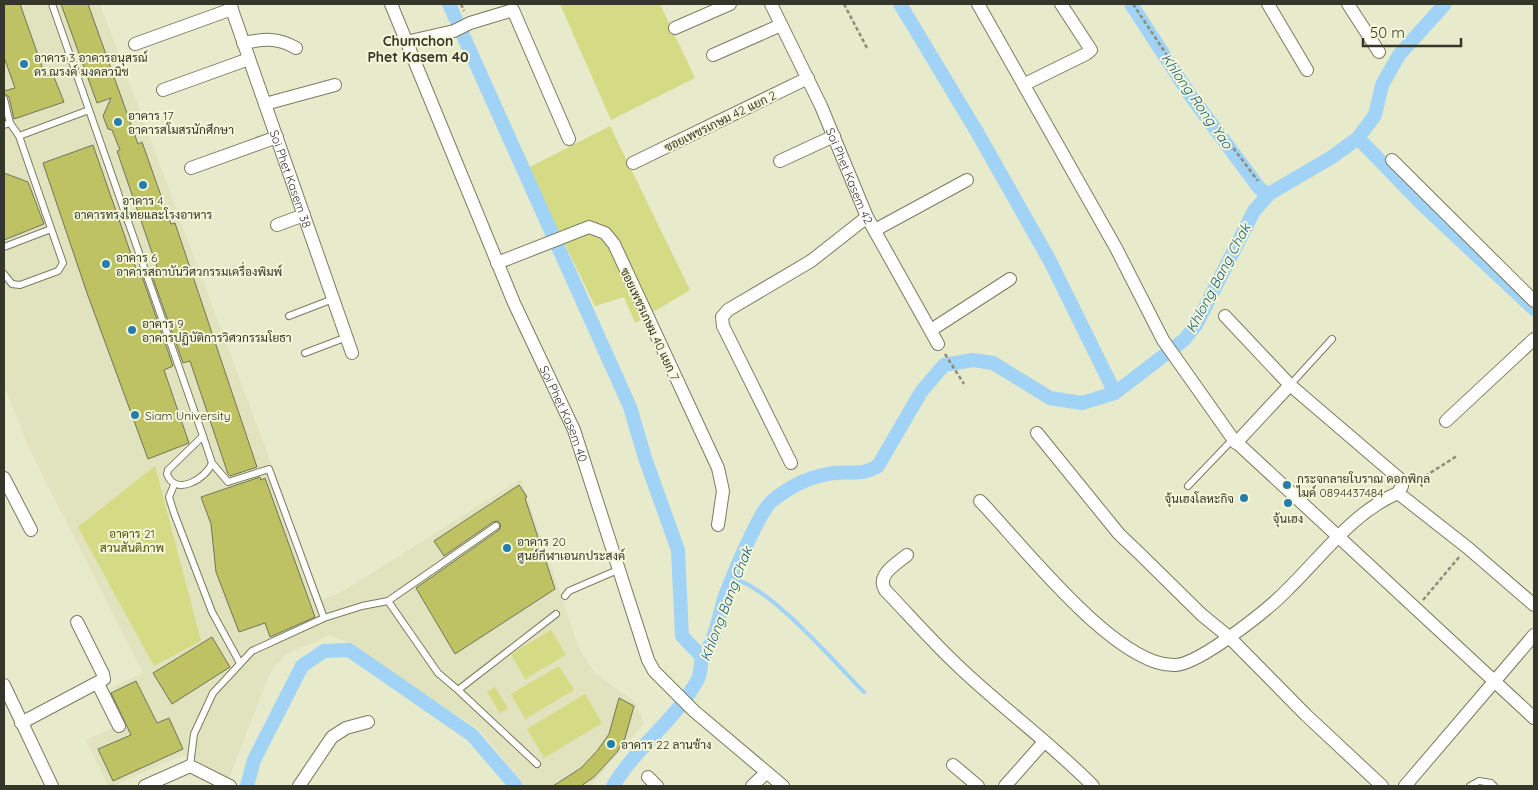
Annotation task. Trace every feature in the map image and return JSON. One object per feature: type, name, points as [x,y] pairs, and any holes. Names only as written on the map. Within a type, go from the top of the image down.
[{"type":"street","name":"Soi Phet Kasem 40","points":[[391,4],[497,263],[574,430],[648,660],[654,671],[694,710],[783,786]]},
{"type":"street","points":[[675,28],[730,4]]},
{"type":"street","name":"Soi Phet Kasem 42","points":[[771,4],[808,78],[867,217],[938,344]]},
{"type":"street","points":[[978,4],[1025,84],[1116,248],[1163,340],[1175,360],[1234,441],[1534,718]]},
{"type":"street","points":[[1025,84],[1091,50],[1061,4]]},
{"type":"street","points":[[1268,4],[1308,70]]},
{"type":"street","points":[[1348,4],[1379,52]]},
{"type":"street","points":[[135,44],[231,6]]},
{"type":"street","name":"Soi Phet Kasem 38","points":[[231,6],[352,353]]},
{"type":"street","points":[[406,42],[459,29],[513,10],[569,139]]},
{"type":"street","points":[[713,55],[782,26]]},
{"type":"street","points":[[243,43],[268,38],[285,42],[296,48]]},
{"type":"street","points":[[163,90],[249,59]]},
{"type":"street","name":"ซอยเพชรเกษม 42 แยก 2","points":[[633,163],[808,78]]},
{"type":"street","points":[[265,104],[335,85]]},
{"type":"street","points":[[191,168],[277,136]]},
{"type":"street","points":[[780,162],[834,136]]},
{"type":"street","points":[[1392,160],[1534,302]]},
{"type":"street","points":[[875,230],[966,180]]},
{"type":"street","points":[[277,225],[304,215]]},
{"type":"street","points":[[791,462],[723,326],[722,317],[728,310],[811,261],[867,217]]},
{"type":"street","name":"ซอยเพชรเกษม 40 แยก 7","points":[[497,263],[589,227],[605,233],[614,244],[718,468],[723,491],[718,526]]},
{"type":"street","points":[[931,330],[1010,279]]},
{"type":"street","points":[[980,501],[1066,597],[1089,618],[1140,656],[1164,664],[1176,665],[1189,661],[1229,637],[1287,591],[1337,538],[1368,510],[1398,493],[1402,486],[1401,480],[1290,385],[1225,316]]},
{"type":"street","points":[[1446,421],[1534,339]]},
{"type":"street","points":[[1234,441],[1290,385]]},
{"type":"street","points":[[1037,433],[1119,534],[1202,614],[1229,637],[1306,715],[1382,786]]},
{"type":"street","points":[[4,478],[31,530]]},
{"type":"street","points":[[1398,493],[1468,548],[1534,605]]},
{"type":"street","points":[[906,555],[883,576],[882,582],[885,590],[954,662],[1068,761],[1093,786]]},
{"type":"street","points":[[21,723],[98,684],[104,679],[77,622]]},
{"type":"street","points":[[1404,786],[1534,635]]},
{"type":"street","points":[[98,684],[119,726]]},
{"type":"street","points":[[4,685],[52,786]]},
{"type":"street","points":[[299,786],[332,737],[346,728],[368,722]]},
{"type":"street","points":[[1005,786],[1044,742]]},
{"type":"street","points":[[953,765],[978,786]]},
{"type":"street","points":[[145,786],[190,766],[226,784]]},
{"type":"street","points":[[752,786],[766,773]]},
{"type":"lane","points":[[52,4],[212,463],[228,482],[269,469],[324,618]]},
{"type":"lane","points":[[4,99],[7,124],[19,136],[62,258],[58,271],[20,285],[12,284],[4,274]]},
{"type":"lane","points":[[19,136],[89,110]]},
{"type":"lane","points":[[4,247],[51,228]]},
{"type":"lane","points":[[289,316],[333,299]]},
{"type":"lane","points":[[306,353],[346,337]]},
{"type":"lane","points":[[1290,385],[1332,339]]},
{"type":"lane","points":[[203,436],[166,474],[174,485],[181,485],[200,479],[209,472],[212,463]]},
{"type":"lane","points":[[1188,486],[1234,441]]},
{"type":"lane","points":[[174,485],[169,497],[174,513],[212,612],[240,663]]},
{"type":"lane","points":[[190,766],[194,734],[213,693],[252,651],[324,618],[362,606],[388,601],[496,526]]},
{"type":"lane","points":[[565,596],[569,591],[620,570]]},
{"type":"lane","points":[[388,601],[438,673],[538,764]]},
{"type":"lane","points":[[458,690],[556,614]]},
{"type":"lane","points":[[1470,786],[1479,781],[1491,783],[1494,786]]},
{"type":"path","points":[[844,4],[867,48]]},
{"type":"path","points":[[1133,4],[1190,90],[1258,181]]},
{"type":"path","points":[[938,344],[964,384]]},
{"type":"path","points":[[1398,493],[1457,456]]},
{"type":"path","points":[[1416,608],[1468,548]]},
{"type":"shaded area","name":"Siam University","points":[[4,4],[100,4],[322,600],[340,593],[521,479],[579,648],[595,673],[635,702],[644,723],[591,786],[526,786],[479,729],[388,671],[352,644],[330,635],[286,654],[271,671],[229,778],[183,755],[113,786],[108,786],[86,740],[117,726],[100,693],[143,673],[28,446],[4,385]]},
{"type":"green space","points":[[560,4],[660,4],[695,78],[611,120]]},
{"type":"green space","points":[[610,126],[690,290],[635,323],[624,297],[595,306],[528,168]]},
{"type":"green space","name":"อาคาร 21 สวนสันติภาพ","points":[[155,466],[201,641],[154,666],[78,527]]},
{"type":"green space","points":[[551,630],[566,655],[525,679],[511,654]]},
{"type":"green space","points":[[559,666],[574,690],[525,719],[511,694]]},
{"type":"green space","points":[[495,687],[508,708],[500,713],[487,692]]},
{"type":"green space","points":[[585,694],[602,723],[544,758],[527,729]]},
{"type":"building","name":"อาคาร 3 อาคารอนุสรณ์ ดร.ณรงค์ มงคลวนิช","points":[[4,4],[20,4],[45,75],[52,72],[64,102],[14,119],[9,97],[4,93],[4,91],[15,88],[4,57]]},
{"type":"building","points":[[61,4],[88,4],[138,144],[142,142],[171,224],[175,223],[257,467],[230,476],[228,474],[190,361],[183,363],[151,273],[158,270],[117,151],[120,150],[112,130],[108,129],[103,116],[111,98],[97,103]]},
{"type":"building","points":[[93,145],[139,277],[142,276],[173,366],[164,370],[189,443],[148,459],[87,293],[43,163]]},
{"type":"building","points":[[4,173],[28,182],[44,224],[4,240]]},
{"type":"building","points":[[260,477],[261,480],[265,478],[315,617],[270,637],[265,623],[239,632],[216,572],[211,524],[201,497]]},
{"type":"building","name":"อาคาร 20 ศูนย์กีฬาเอนกประสงค์","points":[[519,485],[527,497],[525,498],[555,589],[455,654],[416,588],[499,530],[501,525],[498,521],[493,522],[444,556],[434,541]]},
{"type":"building","points":[[212,637],[230,667],[172,704],[153,673]]},
{"type":"building","points":[[136,681],[157,723],[169,718],[183,749],[113,781],[98,749],[131,735],[111,693]]},
{"type":"building","name":"อาคาร 22 ลานช้าง","points":[[619,698],[634,706],[625,738],[617,752],[594,777],[581,786],[553,786],[581,768],[597,751],[609,734]]},
{"type":"waterway","points":[[449,4],[630,407],[645,458],[678,550],[682,636],[703,658]]},
{"type":"waterway","points":[[900,4],[977,132],[1050,261],[1115,393]]},
{"type":"waterway","name":"Khlong Rong Yao","points":[[1131,4],[1190,95],[1260,189],[1269,194]]},
{"type":"waterway","name":"Khlong Bang Chak","points":[[613,786],[633,758],[679,707],[698,679],[702,660],[714,635],[733,575],[753,531],[772,501],[793,486],[809,479],[834,473],[862,472],[878,466],[921,392],[944,365],[973,360],[993,363],[1050,398],[1082,403],[1115,393],[1184,340],[1196,325],[1254,211],[1269,194],[1332,157],[1358,138],[1375,115],[1382,85],[1399,55],[1445,4]]},
{"type":"waterway","points":[[1358,138],[1426,208],[1534,309]]},
{"type":"waterway","points":[[734,579],[749,585],[784,611],[864,692]]},
{"type":"waterway","name":"Khlong Bang Chak","points":[[247,786],[254,760],[302,666],[324,651],[349,650],[472,735],[516,786]]},
{"type":"place","name":"อาคาร 3 อาคารอนุสรณ์ ดร.ณรงค์ มงคลวนิช","points":[[24,64]]},
{"type":"place","name":"อาคาร 17 อาคารสโมสรนักศึกษา","points":[[118,122]]},
{"type":"place","name":"อาคาร 4 อาคารทรงไทยและโรงอาหาร","points":[[143,185]]},
{"type":"place","name":"อาคาร 6 อาคารสถาบันวิศวกรรมเครื่องพิมพ์","points":[[106,264]]},
{"type":"place","name":"อาคาร 9 อาคารปฏิบัติการวิศวกรรมโยธา","points":[[132,330]]},
{"type":"place","name":"Siam University","points":[[135,415]]},
{"type":"place","name":"กระจกลายโบราณ ดอกพิกุล ไมค์ 0894437484","points":[[1287,485]]},
{"type":"place","name":"จุ้นเฮงโลหะกิจ","points":[[1244,498]]},
{"type":"place","name":"จุ้นเฮง","points":[[1288,503]]},
{"type":"place","name":"อาคาร 20 ศูนย์กีฬาเอนกประสงค์","points":[[507,548]]},
{"type":"place","name":"อาคาร 22 ลานช้าง","points":[[611,744]]},
{"type":"district","name":"Chumchon Phet Kasem 40","points":[[418,49]]}]
